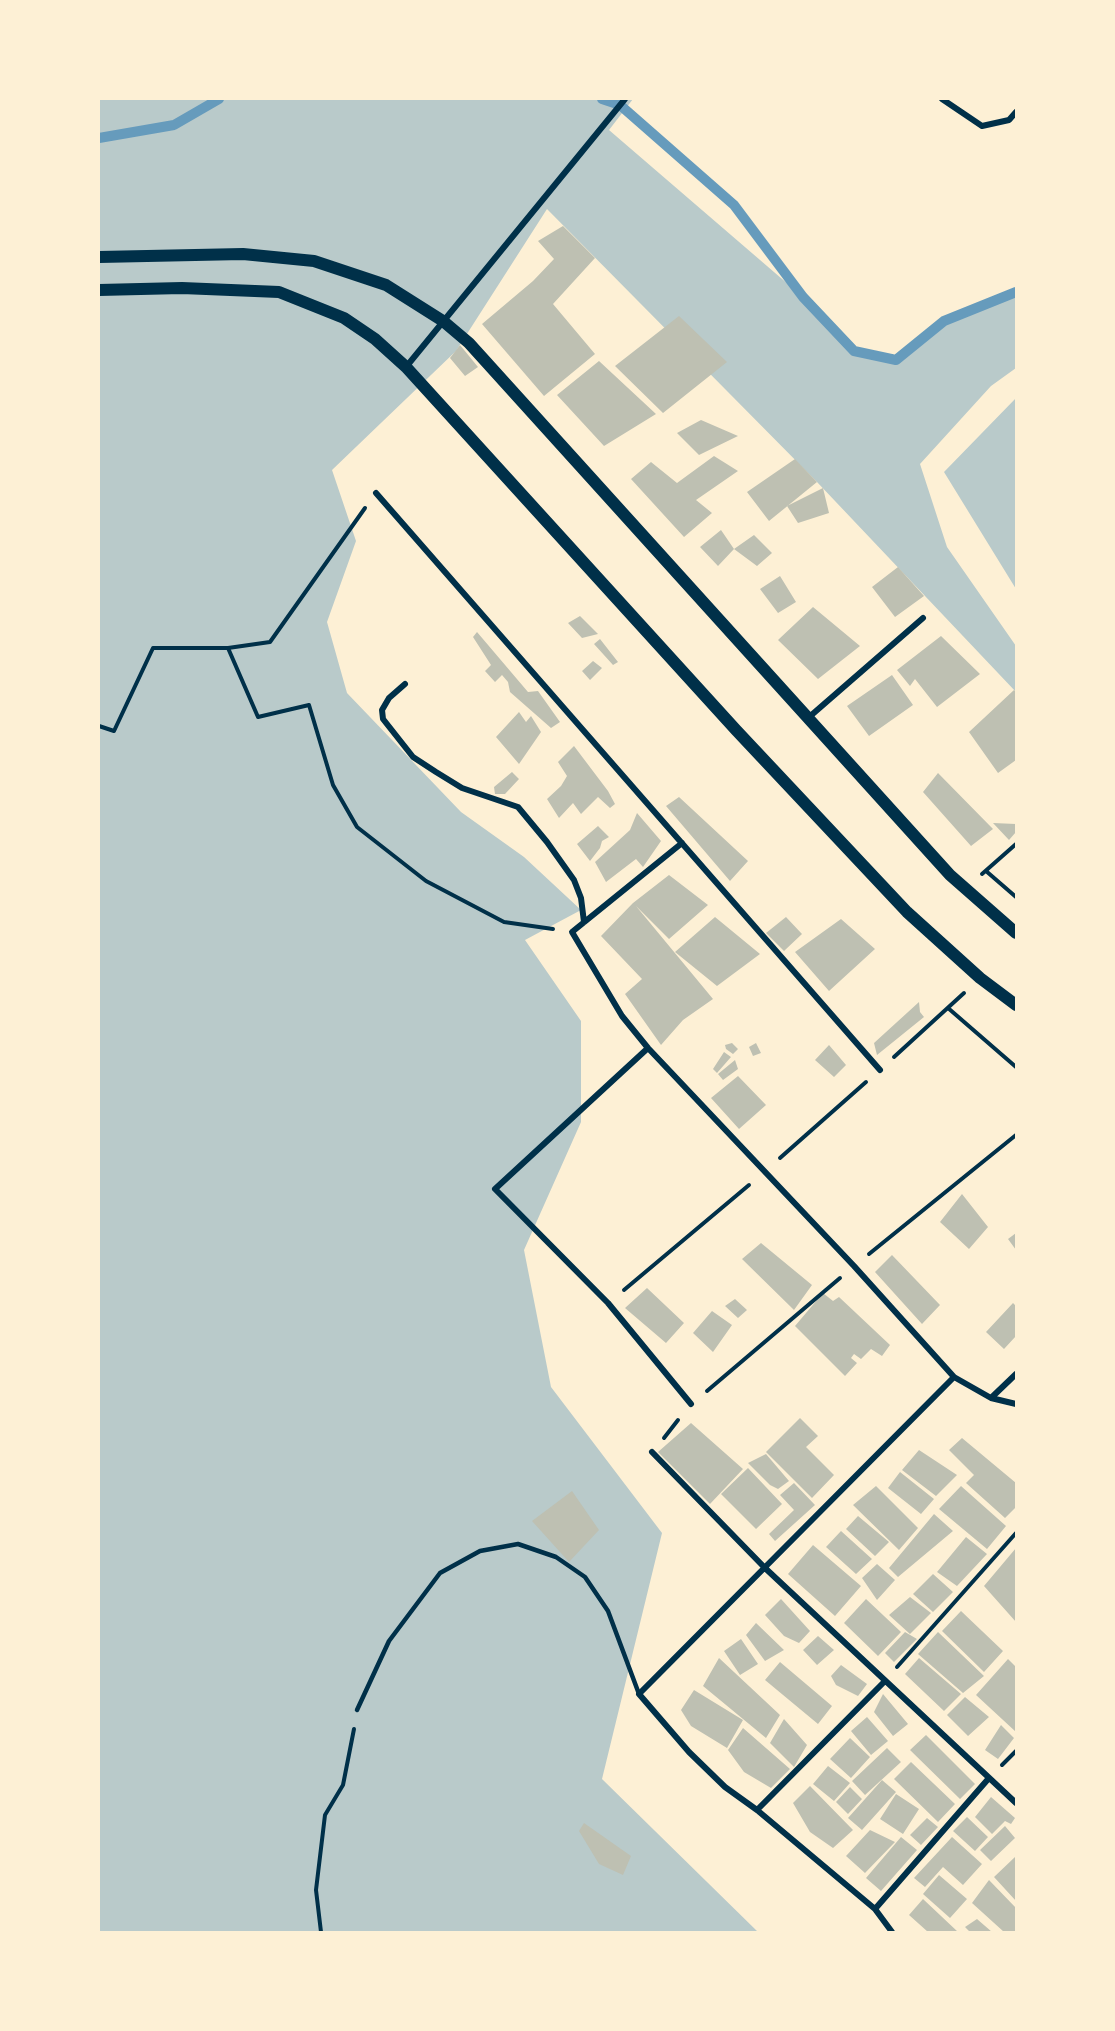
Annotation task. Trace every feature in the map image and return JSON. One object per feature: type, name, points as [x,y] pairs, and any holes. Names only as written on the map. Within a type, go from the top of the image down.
[{"type":"main road","points":[[99,257],[243,254],[314,261],[386,285],[443,321],[468,343],[950,875],[1016,933]]},
{"type":"main road","points":[[99,290],[182,288],[279,292],[344,318],[375,339],[406,367],[736,730],[907,912],[980,978],[1016,1005]]},
{"type":"street","points":[[406,367],[625,99]]},
{"type":"street","points":[[942,99],[982,126],[1009,120],[1016,112]]},
{"type":"street","points":[[376,493],[880,1070]]},
{"type":"street","points":[[808,718],[923,618]]},
{"type":"street","points":[[405,684],[389,698],[382,710],[383,719],[388,726],[413,757],[436,772],[462,788],[518,807],[574,880],[581,898],[584,922]]},
{"type":"street","points":[[682,843],[572,932],[622,1016],[648,1048],[854,1266],[954,1377],[992,1398],[1016,1404]]},
{"type":"street","points":[[648,1048],[495,1190],[608,1303],[691,1404]]},
{"type":"street","points":[[992,1398],[1016,1374]]},
{"type":"street","points":[[892,1932],[875,1909],[757,1810],[725,1787],[689,1752],[639,1695],[954,1377]]},
{"type":"street","points":[[652,1452],[765,1568],[1016,1803]]},
{"type":"street","points":[[757,1810],[885,1680]]},
{"type":"street","points":[[875,1909],[989,1778]]},
{"type":"lane","points":[[357,1710],[389,1641],[440,1573],[480,1551],[518,1544],[556,1557],[585,1577],[608,1611],[639,1695]]},
{"type":"path","points":[[99,726],[114,731],[153,648],[228,648],[270,642],[376,493]]},
{"type":"path","points":[[228,648],[258,717],[309,705],[333,785],[357,827],[426,881],[504,922],[572,932]]},
{"type":"path","points":[[966,889],[1016,844]]},
{"type":"path","points":[[986,871],[1016,897]]},
{"type":"path","points":[[608,1303],[765,1171],[980,978]]},
{"type":"path","points":[[948,1008],[1016,1067]]},
{"type":"path","points":[[652,1452],[691,1404],[854,1266],[1016,1135]]},
{"type":"path","points":[[885,1680],[1016,1533]]},
{"type":"path","points":[[321,1932],[316,1890],[325,1815],[343,1785],[357,1710]]},
{"type":"shaded area","points":[[99,99],[633,99],[609,130],[803,297],[854,351],[896,359],[944,321],[1016,292],[1016,368],[991,386],[920,464],[947,547],[1016,646],[1016,692],[817,482],[547,209],[456,351],[332,470],[356,541],[327,622],[347,693],[461,812],[524,857],[581,910],[525,940],[581,1021],[581,1122],[524,1250],[551,1387],[662,1533],[602,1779],[758,1932],[99,1932]]},
{"type":"shaded area","points":[[1016,398],[1016,589],[944,472]]},
{"type":"building","points":[[563,226],[595,258],[553,304],[595,354],[544,396],[482,324],[533,281],[554,259],[538,241]]},
{"type":"building","points":[[679,316],[727,362],[663,413],[615,366]]},
{"type":"building","points":[[460,345],[478,367],[465,376],[450,358]]},
{"type":"building","points":[[599,361],[656,414],[604,446],[557,395]]},
{"type":"building","points":[[701,420],[738,436],[699,455],[677,433]]},
{"type":"building","points":[[714,456],[738,471],[696,500],[712,513],[684,537],[631,479],[651,462],[677,483]]},
{"type":"building","points":[[795,459],[817,482],[769,521],[747,492]]},
{"type":"building","points":[[823,488],[829,513],[798,523],[787,506]]},
{"type":"building","points":[[721,530],[734,549],[718,566],[700,547]]},
{"type":"building","points":[[754,535],[772,553],[757,566],[734,549]]},
{"type":"building","points":[[898,567],[924,596],[895,617],[872,587]]},
{"type":"building","points":[[780,576],[796,602],[778,613],[760,589]]},
{"type":"building","points":[[813,607],[860,646],[818,679],[778,640]]},
{"type":"building","points":[[580,616],[598,634],[582,638],[568,623]]},
{"type":"building","points":[[477,632],[528,692],[538,691],[560,722],[551,728],[510,692],[508,682],[502,675],[495,682],[485,671],[491,665],[473,637]]},
{"type":"building","points":[[941,636],[980,674],[937,707],[915,679],[910,686],[897,670]]},
{"type":"building","points":[[600,639],[618,662],[613,665],[594,644]]},
{"type":"building","points":[[593,661],[602,668],[590,680],[582,671]]},
{"type":"building","points":[[892,675],[913,705],[869,736],[847,706]]},
{"type":"building","points":[[1014,690],[1016,692],[1016,760],[998,773],[969,732]]},
{"type":"building","points":[[519,712],[526,722],[531,716],[541,732],[519,764],[496,737]]},
{"type":"building","points":[[574,746],[615,804],[610,808],[598,797],[581,814],[573,803],[559,818],[547,799],[561,786],[567,776],[558,762]]},
{"type":"building","points":[[512,772],[519,779],[505,794],[495,794],[494,787]]},
{"type":"building","points":[[938,773],[993,829],[971,846],[923,792]]},
{"type":"building","points":[[679,797],[748,861],[730,881],[666,806]]},
{"type":"building","points":[[637,813],[661,841],[643,867],[636,859],[606,882],[595,862],[630,830]]},
{"type":"building","points":[[993,823],[1016,824],[1016,832],[1009,840]]},
{"type":"building","points":[[598,826],[609,837],[602,841],[600,848],[590,861],[577,844]]},
{"type":"building","points":[[669,875],[708,905],[669,939],[636,906],[713,999],[683,1020],[661,1045],[625,994],[642,979],[601,936],[633,903]]},
{"type":"building","points":[[715,917],[760,954],[717,986],[675,952]]},
{"type":"building","points":[[786,917],[802,934],[784,951],[766,933]]},
{"type":"building","points":[[841,919],[875,949],[829,991],[795,952]]},
{"type":"building","points":[[919,1002],[920,1012],[924,1017],[877,1055],[874,1043]]},
{"type":"building","points":[[732,1043],[738,1049],[733,1054],[726,1049],[725,1045]]},
{"type":"building","points":[[756,1043],[761,1053],[753,1056],[749,1047]]},
{"type":"building","points":[[829,1045],[846,1065],[834,1077],[815,1060]]},
{"type":"building","points":[[724,1052],[731,1057],[717,1073],[713,1069]]},
{"type":"building","points":[[735,1060],[738,1069],[723,1080],[718,1074]]},
{"type":"building","points":[[738,1076],[766,1105],[739,1129],[711,1098]]},
{"type":"building","points":[[962,1194],[988,1227],[969,1249],[940,1222]]},
{"type":"building","points":[[1016,1233],[1016,1250],[1008,1239]]},
{"type":"building","points":[[761,1243],[812,1285],[794,1310],[742,1259]]},
{"type":"building","points":[[892,1255],[940,1305],[922,1324],[875,1272]]},
{"type":"building","points":[[647,1288],[684,1323],[666,1343],[625,1308]]},
{"type":"building","points":[[823,1293],[833,1301],[839,1297],[890,1345],[882,1356],[871,1349],[861,1359],[854,1354],[851,1358],[857,1363],[845,1376],[795,1326]]},
{"type":"building","points":[[735,1299],[747,1310],[738,1318],[725,1306]]},
{"type":"building","points":[[1013,1303],[1016,1306],[1016,1336],[1004,1349],[986,1332]]},
{"type":"building","points":[[712,1311],[732,1325],[713,1352],[693,1333]]},
{"type":"building","points":[[800,1418],[818,1436],[806,1447],[834,1475],[812,1498],[766,1452]]},
{"type":"building","points":[[691,1423],[743,1469],[710,1504],[658,1452]]},
{"type":"building","points":[[962,1438],[1016,1483],[1016,1507],[1005,1518],[966,1483],[974,1475],[949,1450]]},
{"type":"building","points":[[919,1450],[957,1475],[936,1496],[902,1470]]},
{"type":"building","points":[[766,1454],[789,1481],[778,1489],[770,1485],[748,1463]]},
{"type":"building","points":[[748,1468],[782,1504],[756,1529],[721,1494]]},
{"type":"building","points":[[900,1472],[934,1499],[921,1514],[888,1488]]},
{"type":"building","points":[[794,1483],[815,1505],[775,1541],[769,1534],[794,1510],[780,1495]]},
{"type":"building","points":[[876,1486],[918,1528],[899,1550],[853,1505]]},
{"type":"building","points":[[961,1486],[1006,1526],[987,1549],[939,1509]]},
{"type":"building","points":[[572,1491],[599,1530],[569,1562],[532,1521]]},
{"type":"building","points":[[934,1514],[953,1531],[898,1577],[889,1568]]},
{"type":"building","points":[[858,1516],[889,1542],[875,1556],[846,1529]]},
{"type":"building","points":[[841,1531],[872,1559],[856,1574],[826,1547]]},
{"type":"building","points":[[966,1537],[987,1554],[957,1586],[937,1572]]},
{"type":"building","points":[[813,1545],[861,1586],[835,1616],[788,1574]]},
{"type":"building","points":[[1016,1548],[1016,1622],[984,1586]]},
{"type":"building","points":[[877,1564],[895,1580],[877,1600],[862,1578]]},
{"type":"building","points":[[933,1574],[953,1592],[933,1612],[913,1594]]},
{"type":"building","points":[[910,1597],[931,1613],[910,1634],[889,1615]]},
{"type":"building","points":[[781,1599],[810,1631],[799,1643],[784,1636],[765,1615]]},
{"type":"building","points":[[866,1599],[901,1632],[878,1656],[844,1623]]},
{"type":"building","points":[[961,1611],[1003,1651],[984,1672],[942,1631]]},
{"type":"building","points":[[756,1623],[784,1650],[765,1661],[746,1635]]},
{"type":"building","points":[[905,1632],[917,1639],[894,1662],[885,1653]]},
{"type":"building","points":[[938,1632],[984,1676],[963,1693],[918,1654]]},
{"type":"building","points":[[818,1636],[834,1650],[817,1665],[803,1650]]},
{"type":"building","points":[[741,1639],[758,1664],[740,1675],[724,1651]]},
{"type":"building","points":[[719,1658],[780,1715],[766,1738],[703,1686]]},
{"type":"building","points":[[919,1658],[961,1694],[944,1711],[905,1674]]},
{"type":"building","points":[[1008,1659],[1016,1667],[1016,1732],[976,1695]]},
{"type":"building","points":[[780,1662],[832,1706],[818,1724],[765,1680]]},
{"type":"building","points":[[841,1665],[867,1684],[858,1696],[836,1685],[831,1676]]},
{"type":"building","points":[[694,1690],[743,1720],[727,1748],[691,1726],[681,1710]]},
{"type":"building","points":[[883,1694],[908,1724],[893,1736],[874,1712]]},
{"type":"building","points":[[965,1697],[989,1717],[968,1736],[947,1715]]},
{"type":"building","points":[[867,1717],[888,1741],[871,1755],[851,1731]]},
{"type":"building","points":[[784,1719],[807,1745],[794,1767],[770,1743]]},
{"type":"building","points":[[1001,1725],[1014,1738],[998,1759],[985,1750]]},
{"type":"building","points":[[743,1728],[790,1769],[771,1788],[744,1772],[728,1750]]},
{"type":"building","points":[[926,1735],[975,1784],[960,1799],[910,1750]]},
{"type":"building","points":[[850,1738],[870,1757],[851,1778],[830,1759]]},
{"type":"building","points":[[887,1748],[901,1762],[865,1795],[852,1781]]},
{"type":"building","points":[[911,1762],[955,1804],[938,1822],[894,1779]]},
{"type":"building","points":[[828,1766],[850,1783],[834,1801],[813,1784]]},
{"type":"building","points":[[882,1780],[896,1792],[862,1830],[848,1818]]},
{"type":"building","points":[[810,1786],[853,1830],[833,1848],[810,1832],[793,1803]]},
{"type":"building","points":[[850,1787],[862,1799],[848,1814],[836,1802]]},
{"type":"building","points":[[896,1794],[919,1809],[903,1834],[880,1819]]},
{"type":"building","points":[[991,1797],[1015,1818],[1011,1824],[1005,1821],[992,1834],[975,1817]]},
{"type":"building","points":[[967,1817],[988,1837],[975,1851],[953,1831]]},
{"type":"building","points":[[927,1818],[938,1827],[921,1845],[910,1835]]},
{"type":"building","points":[[584,1823],[631,1856],[623,1875],[599,1864],[579,1831]]},
{"type":"building","points":[[1005,1826],[1015,1838],[991,1861],[980,1850]]},
{"type":"building","points":[[870,1830],[895,1842],[865,1873],[846,1856]]},
{"type":"building","points":[[901,1837],[917,1850],[881,1891],[866,1878]]},
{"type":"building","points":[[952,1837],[982,1864],[963,1885],[943,1867],[925,1887],[914,1878]]},
{"type":"building","points":[[1016,1858],[1016,1901],[994,1877]]},
{"type":"building","points":[[939,1875],[967,1899],[950,1918],[923,1894]]},
{"type":"building","points":[[989,1880],[1016,1908],[1016,1932],[1004,1932],[972,1903]]},
{"type":"building","points":[[923,1899],[958,1932],[928,1932],[909,1915]]},
{"type":"building","points":[[977,1919],[992,1932],[970,1932],[965,1927]]},
{"type":"waterway","points":[[99,138],[174,125],[219,99]]},
{"type":"waterway","points":[[602,99],[620,105],[734,205],[803,297],[854,351],[896,360],[944,321],[1016,292]]}]
